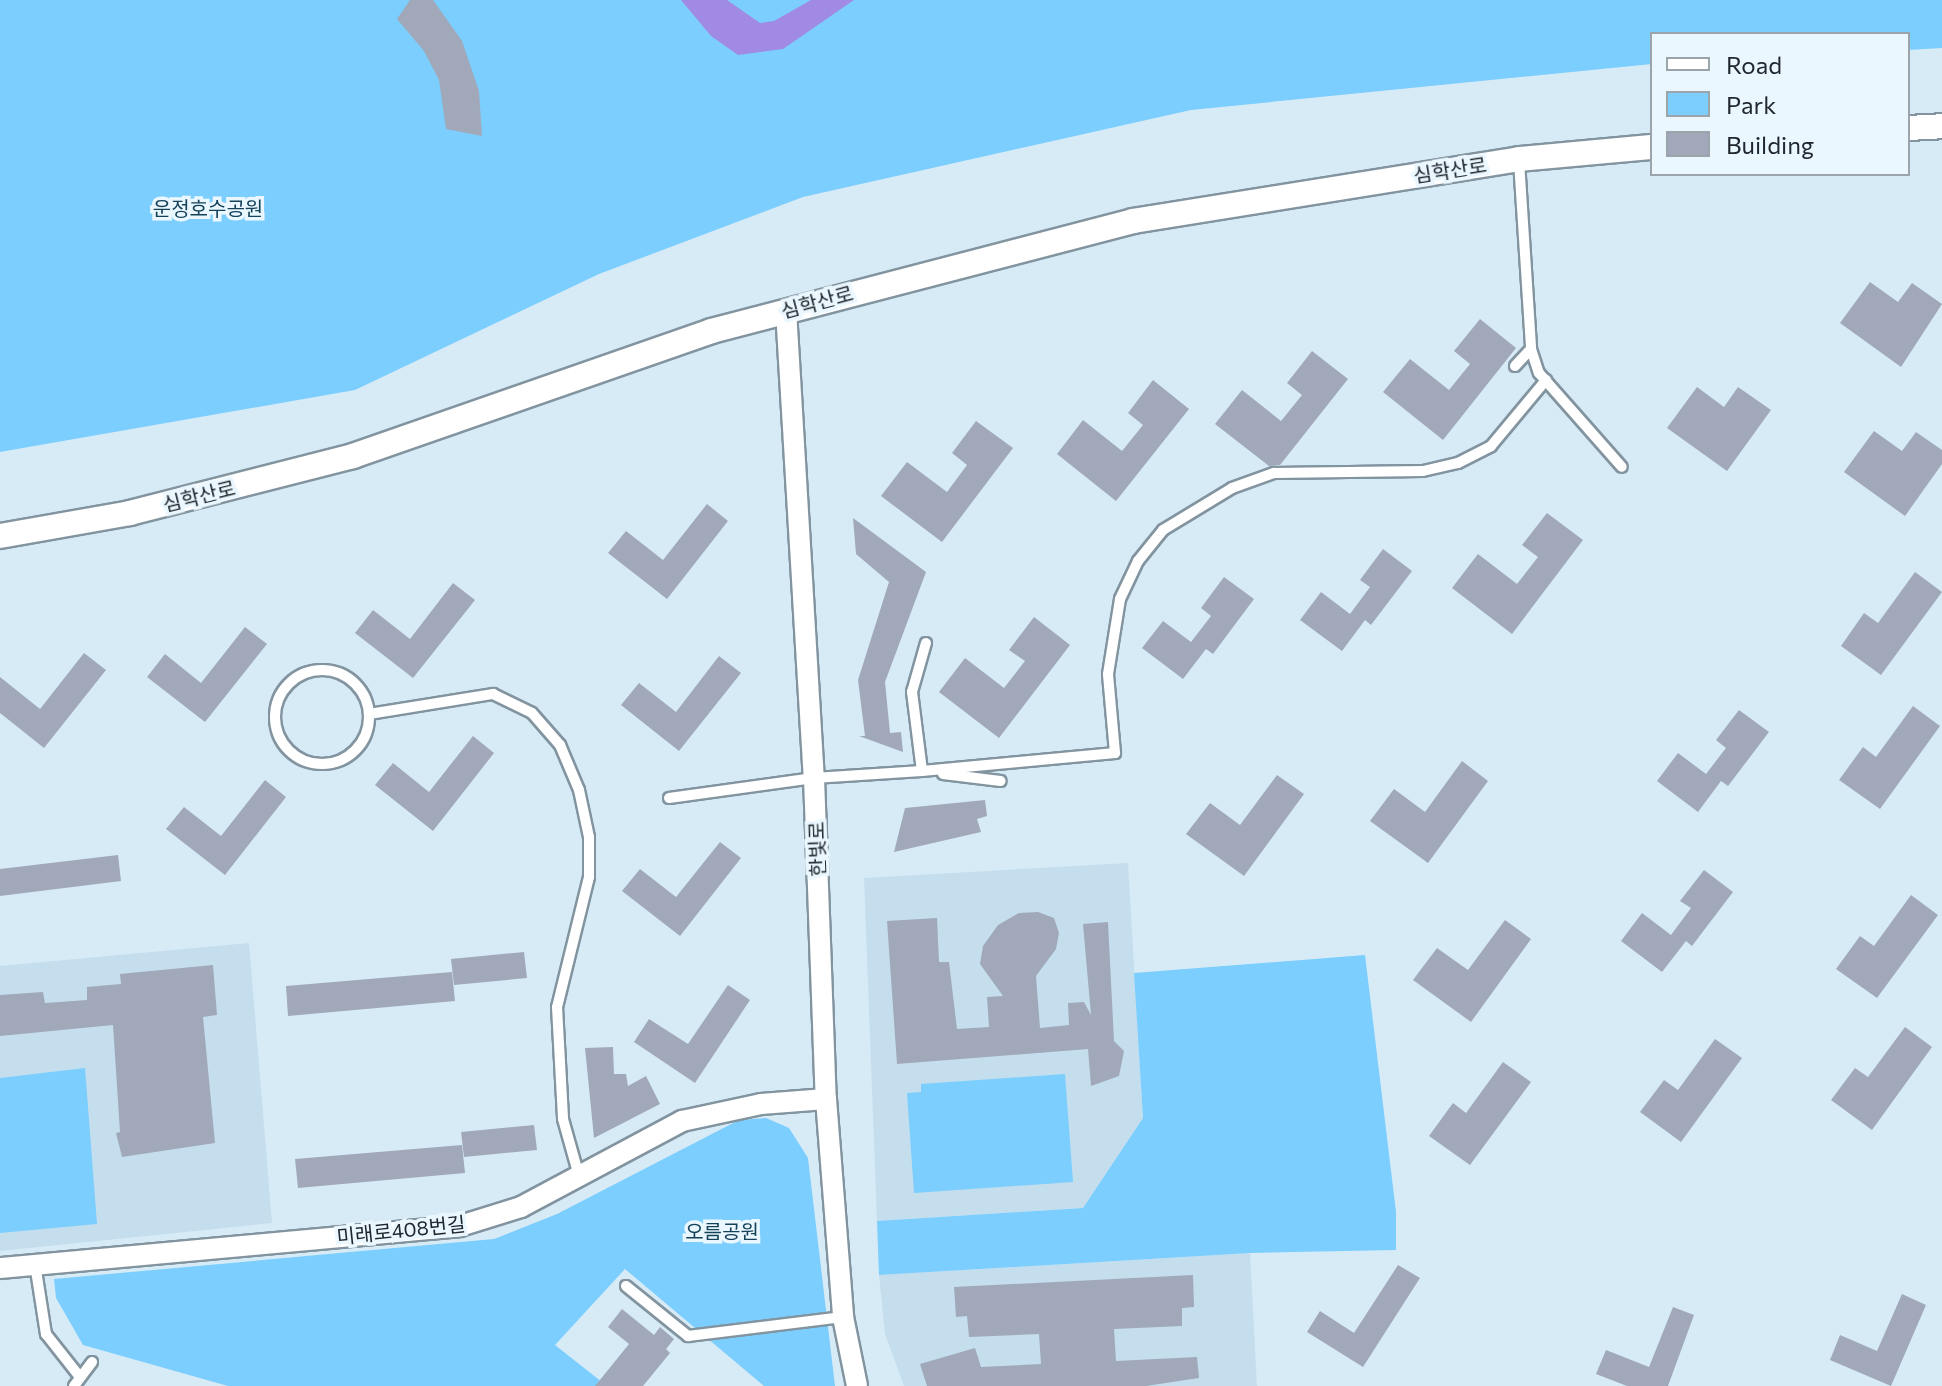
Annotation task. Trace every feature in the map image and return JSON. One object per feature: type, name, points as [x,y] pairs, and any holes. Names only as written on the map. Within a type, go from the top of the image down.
[{"type":"street","points":[[1910,128],[1942,126]]},
{"type":"street","name":"심학산로","points":[[0,536],[130,513],[353,456],[711,331],[1133,221],[1519,159],[1650,147]]},
{"type":"street","name":"한빛로","points":[[786,310],[814,778],[826,1099],[843,1317],[857,1386]]},
{"type":"street","name":"미래로408번길","points":[[0,1268],[460,1226],[521,1207],[682,1121],[761,1104],[826,1099]]},
{"type":"lane","points":[[1519,159],[1531,349],[1546,380],[1622,467]]},
{"type":"lane","points":[[1515,366],[1531,349]]},
{"type":"lane","points":[[669,798],[814,778],[1115,753],[1108,674],[1120,599],[1138,561],[1163,530],[1232,488],[1274,473],[1423,471],[1458,463],[1491,446],[1546,380]]},
{"type":"lane","points":[[922,771],[912,692],[926,643]]},
{"type":"lane","points":[[318,670],[346,677],[365,699],[369,714],[362,742],[352,753],[325,764],[302,759],[283,744],[275,713],[289,684],[318,670]]},
{"type":"lane","points":[[369,714],[493,694],[532,713],[560,745],[579,790],[589,837],[589,877],[557,1007],[563,1119],[579,1176]]},
{"type":"lane","points":[[922,771],[1001,781]]},
{"type":"lane","points":[[35,1264],[46,1334],[77,1382],[92,1362]]},
{"type":"lane","points":[[626,1286],[688,1336],[843,1317]]},
{"type":"shaded area","points":[[681,0],[727,0],[760,23],[774,21],[811,0],[854,0],[783,49],[738,55],[711,36]]},
{"type":"shaded area","points":[[1128,863],[1143,1118],[1083,1208],[877,1221],[864,878]]},
{"type":"shaded area","points":[[249,943],[272,1223],[0,1251],[0,966]]},
{"type":"shaded area","points":[[1250,1253],[1257,1386],[904,1386],[885,1334],[879,1275]]},
{"type":"green space","name":"운정호수공원","points":[[0,0],[1942,0],[1942,48],[1910,50],[1910,32],[1650,32],[1650,64],[1191,110],[803,197],[599,274],[355,390],[0,452]]},
{"type":"green space","points":[[1365,955],[1396,1212],[1396,1250],[1250,1253],[879,1275],[877,1221],[1083,1208],[1143,1118],[1134,973]]},
{"type":"green space","points":[[85,1068],[97,1224],[0,1233],[0,1078]]},
{"type":"green space","points":[[1065,1074],[1073,1182],[914,1193],[907,1093],[921,1092],[921,1084]]},
{"type":"green space","name":"오름공원","points":[[766,1118],[789,1128],[808,1158],[835,1386],[764,1386],[625,1269],[555,1345],[607,1386],[228,1386],[83,1345],[56,1298],[54,1279],[494,1239],[557,1214],[739,1120]]},
{"type":"building","points":[[410,0],[433,0],[462,41],[479,91],[482,136],[446,129],[439,80],[424,51],[397,19]]},
{"type":"building","points":[[1870,282],[1898,302],[1912,283],[1942,304],[1901,367],[1840,323]]},
{"type":"building","points":[[1480,319],[1516,348],[1443,440],[1383,392],[1410,359],[1449,390],[1470,364],[1454,351]]},
{"type":"building","points":[[1312,351],[1348,379],[1280,465],[1269,466],[1215,424],[1242,390],[1281,421],[1302,395],[1287,383]]},
{"type":"building","points":[[1153,380],[1189,409],[1116,501],[1057,454],[1083,420],[1122,451],[1143,425],[1128,413]]},
{"type":"building","points":[[1697,387],[1724,407],[1738,387],[1771,410],[1727,471],[1667,428]]},
{"type":"building","points":[[976,421],[1013,448],[942,542],[881,496],[907,462],[947,492],[967,465],[952,453]]},
{"type":"building","points":[[1874,431],[1902,451],[1916,432],[1942,450],[1942,464],[1905,516],[1844,472]]},
{"type":"building","points":[[707,504],[728,521],[667,599],[608,553],[626,531],[663,560]]},
{"type":"building","points":[[1547,513],[1583,540],[1512,634],[1452,588],[1478,554],[1517,584],[1538,557],[1522,545]]},
{"type":"building","points":[[853,518],[926,572],[885,682],[890,733],[901,732],[903,752],[859,736],[865,736],[858,680],[889,582],[856,554]]},
{"type":"building","points":[[1383,549],[1412,571],[1371,625],[1365,620],[1342,651],[1300,620],[1321,592],[1350,614],[1370,587],[1360,580]]},
{"type":"building","points":[[1915,572],[1942,592],[1881,675],[1841,646],[1864,613],[1878,623]]},
{"type":"building","points":[[1224,577],[1254,599],[1213,654],[1206,649],[1183,679],[1142,648],[1163,621],[1191,642],[1211,616],[1201,608]]},
{"type":"building","points":[[453,583],[475,600],[413,678],[355,633],[373,610],[410,639]]},
{"type":"building","points":[[1034,617],[1070,645],[999,738],[939,692],[965,658],[1004,688],[1025,661],[1009,650]]},
{"type":"building","points":[[245,627],[267,644],[205,722],[147,677],[165,654],[201,683]]},
{"type":"building","points":[[84,653],[106,670],[44,748],[0,713],[0,677],[40,709]]},
{"type":"building","points":[[719,656],[741,673],[679,751],[621,705],[639,683],[676,712]]},
{"type":"building","points":[[1913,706],[1940,726],[1880,809],[1839,780],[1863,747],[1876,757]]},
{"type":"building","points":[[1739,710],[1769,732],[1728,786],[1721,781],[1698,812],[1657,781],[1678,753],[1706,774],[1726,748],[1716,740]]},
{"type":"building","points":[[473,736],[494,753],[433,831],[375,785],[393,763],[429,792]]},
{"type":"building","points":[[1462,761],[1488,781],[1428,863],[1370,821],[1394,789],[1425,812]]},
{"type":"building","points":[[1277,775],[1304,794],[1244,876],[1186,834],[1210,803],[1240,825]]},
{"type":"building","points":[[265,780],[286,797],[225,875],[166,829],[184,807],[221,836]]},
{"type":"building","points":[[985,800],[987,816],[977,819],[981,832],[894,852],[905,808]]},
{"type":"building","points":[[720,842],[741,858],[680,936],[622,891],[640,869],[676,897]]},
{"type":"building","points":[[118,855],[121,881],[0,896],[0,869]]},
{"type":"building","points":[[1704,870],[1733,892],[1692,946],[1686,941],[1662,972],[1621,941],[1642,913],[1671,935],[1691,908],[1680,901]]},
{"type":"building","points":[[1911,895],[1938,915],[1877,998],[1836,969],[1860,936],[1874,946]]},
{"type":"building","points":[[1038,912],[1054,918],[1059,933],[1056,949],[1036,976],[1040,1028],[1069,1025],[1068,1003],[1084,1002],[1091,1015],[1083,924],[1108,922],[1114,1041],[1124,1051],[1119,1076],[1091,1086],[1088,1049],[897,1064],[887,921],[937,918],[939,962],[949,962],[957,1029],[989,1027],[987,997],[1003,996],[980,964],[983,946],[998,925],[1019,913]]},
{"type":"building","points":[[1505,920],[1531,939],[1471,1022],[1413,980],[1437,948],[1468,970]]},
{"type":"building","points":[[524,952],[527,978],[454,985],[451,959]]},
{"type":"building","points":[[213,965],[217,1015],[203,1017],[215,1143],[122,1157],[116,1133],[120,1132],[113,1025],[0,1036],[0,995],[43,992],[45,1003],[87,1000],[87,987],[121,984],[120,974]]},
{"type":"building","points":[[452,972],[455,1001],[288,1016],[286,986]]},
{"type":"building","points":[[728,985],[750,1000],[695,1083],[634,1042],[649,1019],[688,1044]]},
{"type":"building","points":[[1905,1027],[1932,1047],[1872,1130],[1831,1100],[1855,1068],[1868,1077]]},
{"type":"building","points":[[1715,1039],[1742,1058],[1681,1142],[1640,1112],[1664,1080],[1678,1090]]},
{"type":"building","points":[[613,1047],[614,1074],[626,1074],[628,1086],[646,1076],[660,1104],[594,1138],[585,1048]]},
{"type":"building","points":[[1503,1062],[1531,1082],[1470,1165],[1429,1136],[1453,1103],[1466,1113]]},
{"type":"building","points":[[534,1125],[537,1150],[464,1157],[461,1132]]},
{"type":"building","points":[[462,1145],[465,1173],[298,1188],[295,1159]]},
{"type":"building","points":[[1398,1265],[1420,1278],[1363,1367],[1307,1332],[1320,1311],[1354,1333]]},
{"type":"building","points":[[1193,1275],[1194,1307],[1182,1308],[1182,1326],[1114,1329],[1116,1361],[1197,1357],[1199,1378],[1146,1386],[927,1386],[920,1364],[975,1348],[981,1367],[1041,1364],[1039,1334],[969,1337],[967,1316],[956,1317],[954,1287]]},
{"type":"building","points":[[1902,1294],[1926,1305],[1891,1386],[1830,1360],[1840,1335],[1877,1351]]},
{"type":"building","points":[[1673,1307],[1694,1315],[1668,1386],[1627,1386],[1596,1374],[1606,1350],[1649,1367]]},
{"type":"building","points":[[622,1309],[654,1335],[660,1327],[674,1339],[666,1349],[670,1353],[643,1386],[595,1386],[629,1344],[608,1327]]}]
